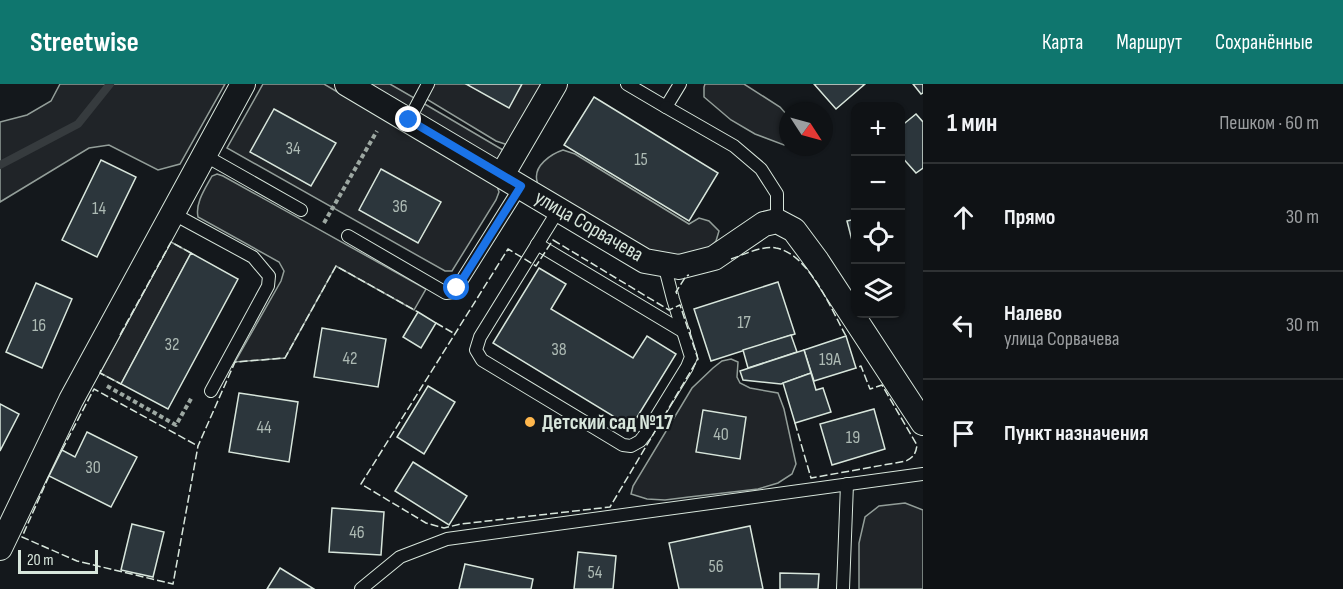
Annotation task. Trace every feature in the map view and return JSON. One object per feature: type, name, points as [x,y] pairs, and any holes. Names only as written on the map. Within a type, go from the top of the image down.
[{"type":"street","points":[[0,548],[71,400],[243,84]]},
{"type":"street","name":"улица Сорвачева","points":[[347,84],[645,261],[679,267],[714,258],[764,225],[777,221]]},
{"type":"street","points":[[511,181],[555,84]]},
{"type":"street","points":[[777,221],[794,230],[817,261],[923,423]]},
{"type":"lane","points":[[409,120],[428,84]]},
{"type":"lane","points":[[627,84],[734,146],[761,169],[777,194],[777,221]]},
{"type":"lane","points":[[666,107],[680,84]]},
{"type":"lane","points":[[204,155],[301,210]]},
{"type":"lane","points":[[348,236],[446,293],[453,292],[511,181]]},
{"type":"lane","points":[[559,209],[480,337],[476,350],[482,360],[623,445],[632,446],[640,441],[647,432],[691,357],[664,264]]},
{"type":"lane","points":[[172,213],[253,257],[269,276],[268,286],[211,391]]},
{"type":"lane","points":[[537,244],[684,332]]},
{"type":"lane","points":[[361,589],[400,557],[447,539],[923,474]]},
{"type":"lane","points":[[843,589],[847,484]]},
{"type":"path","points":[[324,223],[380,125]]},
{"type":"path","points":[[301,210],[348,236]]},
{"type":"path","points":[[85,374],[176,425],[199,384],[211,391]]},
{"type":"shaded area","points":[[60,84],[225,84],[180,164],[158,170],[109,145],[89,148],[0,202],[0,122],[27,115],[51,101]]},
{"type":"shaded area","points":[[263,84],[324,84],[497,186],[499,192],[496,200],[452,271],[445,271],[227,148]]},
{"type":"shaded area","points":[[357,84],[390,84],[416,99],[408,111]]},
{"type":"shaded area","points":[[432,84],[550,84],[508,145],[496,141],[428,100],[425,96]]},
{"type":"shaded area","points":[[705,84],[744,84],[779,106],[779,143],[755,134],[731,120],[704,97]]},
{"type":"shaded area","points":[[423,103],[503,150],[502,164],[415,112]]},
{"type":"shaded area","points":[[563,150],[575,154],[689,224],[699,218],[709,221],[719,231],[716,241],[707,251],[677,257],[645,250],[541,190],[536,176],[540,166],[553,154]]},
{"type":"shaded area","points":[[217,174],[426,289],[414,310],[336,266],[285,358],[235,362],[281,281],[284,271],[279,262],[198,217],[201,196],[212,176]]},
{"type":"shaded area","points":[[171,242],[191,253],[121,384],[100,373]]},
{"type":"shaded area","points":[[731,359],[738,362],[737,377],[740,383],[750,388],[778,393],[784,409],[796,464],[792,474],[778,483],[758,489],[665,500],[647,499],[631,494],[633,486],[692,388],[722,361]]},
{"type":"shaded area","points":[[905,503],[923,510],[923,589],[859,589],[859,543],[865,517],[879,506]]},
{"type":"building","points":[[466,84],[522,84],[509,108]]},
{"type":"building","points":[[814,84],[865,84],[836,109],[833,102],[830,102]]},
{"type":"building","points":[[913,84],[923,84],[923,93],[921,94]]},
{"type":"building","points":[[594,97],[718,173],[689,221],[564,145]]},
{"type":"building","points":[[274,109],[336,143],[311,186],[250,152]]},
{"type":"building","points":[[916,114],[923,122],[923,168],[916,173],[905,161],[905,123]]},
{"type":"building","points":[[101,160],[136,177],[97,257],[62,240]]},
{"type":"building","points":[[381,169],[441,202],[418,243],[359,210]]},
{"type":"building","points":[[851,220],[851,237],[847,221]]},
{"type":"building","points":[[191,253],[238,279],[168,409],[121,384]]},
{"type":"building","points":[[539,268],[566,284],[551,309],[633,358],[647,336],[676,354],[631,427],[493,343]]},
{"type":"building","points":[[778,282],[795,334],[711,361],[694,309]]},
{"type":"building","points":[[36,283],[72,299],[42,368],[6,352]]},
{"type":"building","points":[[418,312],[436,323],[421,348],[403,337]]},
{"type":"building","points":[[322,328],[386,339],[378,387],[314,377]]},
{"type":"building","points":[[791,335],[797,352],[748,368],[743,350]]},
{"type":"building","points":[[846,336],[856,368],[814,381],[804,350]]},
{"type":"building","points":[[804,350],[811,373],[781,384],[743,380],[740,371]]},
{"type":"building","points":[[811,373],[816,390],[823,388],[831,412],[795,423],[783,383]]},
{"type":"building","points":[[428,386],[455,402],[424,454],[397,437]]},
{"type":"building","points":[[239,393],[298,402],[289,462],[229,452]]},
{"type":"building","points":[[0,404],[19,414],[0,451]]},
{"type":"building","points":[[874,409],[885,449],[832,465],[820,424]]},
{"type":"building","points":[[703,410],[746,417],[740,459],[696,452]]},
{"type":"building","points":[[87,432],[137,457],[111,507],[49,476],[62,450],[75,457]]},
{"type":"building","points":[[413,462],[467,496],[449,525],[395,491]]},
{"type":"building","points":[[332,508],[384,512],[381,555],[329,552]]},
{"type":"building","points":[[132,524],[164,532],[153,577],[121,570]]},
{"type":"building","points":[[750,526],[763,589],[679,589],[669,543]]},
{"type":"building","points":[[578,552],[616,556],[613,589],[574,589]]},
{"type":"building","points":[[465,564],[533,579],[531,589],[459,589]]},
{"type":"building","points":[[280,568],[314,589],[267,589]]},
{"type":"building","points":[[780,573],[819,574],[818,589],[780,589]]},
{"type":"waterway","points":[[0,165],[78,124],[110,84]]},
{"type":"fence","points":[[553,240],[669,310],[680,305],[698,359],[610,507],[461,524],[444,528],[426,523],[361,484],[508,249],[536,266],[553,240]]},
{"type":"fence","points":[[120,335],[171,242],[191,253]]},
{"type":"fence","points":[[731,259],[771,247],[788,252],[799,260],[818,284],[846,336]]},
{"type":"fence","points":[[49,476],[22,537],[77,561],[173,584],[198,446],[235,362],[285,358],[336,266],[418,312]]},
{"type":"fence","points":[[677,294],[686,276],[689,275]]},
{"type":"fence","points":[[436,323],[455,334]]},
{"type":"fence","points":[[795,423],[811,478],[906,461],[911,458],[917,445],[882,385],[870,389],[861,366],[856,368]]},
{"type":"fence","points":[[101,370],[100,373],[121,384]]},
{"type":"fence","points":[[62,450],[94,389],[198,446]]},
{"type":"place","name":"Детский сад №17","points":[[530,422]]},
{"type":"route","points":[[409,120],[521,186],[457,288]]}]
